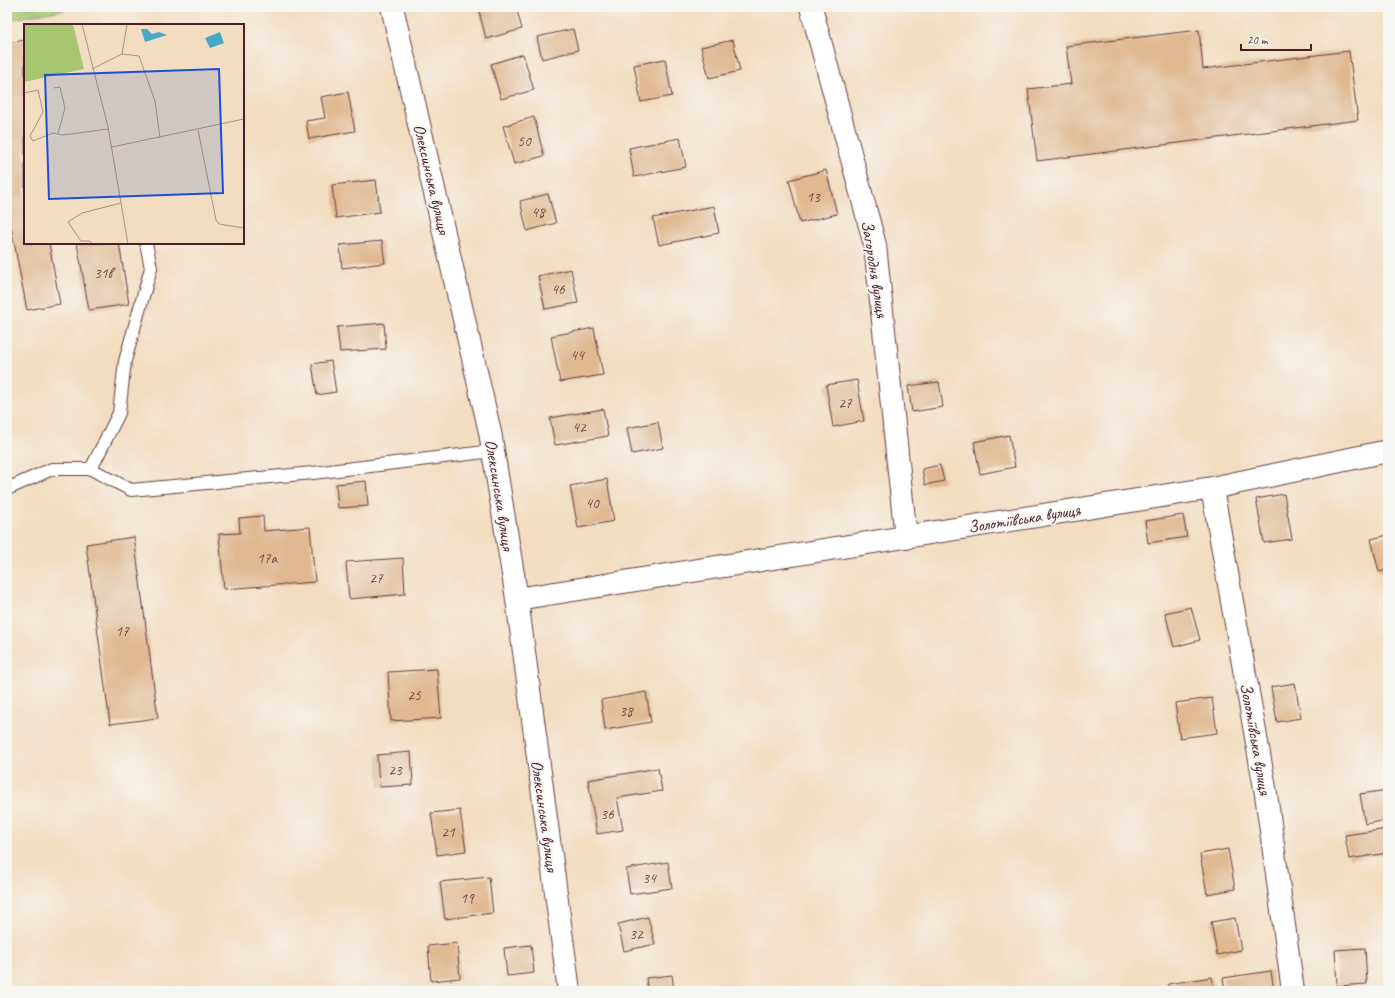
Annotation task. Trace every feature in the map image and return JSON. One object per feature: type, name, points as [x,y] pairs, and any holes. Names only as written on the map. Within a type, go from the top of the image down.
[{"type":"street","name":"Олексинська вулиця","points":[[392,7],[493,452],[517,599],[569,991]]},
{"type":"street","name":"Загородня вулиця","points":[[811,7],[875,245],[906,538]]},
{"type":"street","name":"Золотіївська вулиця","points":[[517,599],[1212,488],[1388,451]]},
{"type":"street","name":"Золотіївська вулиця","points":[[1212,488],[1266,794],[1293,991]]},
{"type":"lane","points":[[91,469],[119,413],[125,361],[151,268],[146,244]]},
{"type":"lane","points":[[7,489],[52,469],[91,469],[131,490],[313,473],[493,452]]},
{"type":"green space","points":[[7,7],[79,7],[7,20]]},
{"type":"building","points":[[478,7],[516,7],[522,29],[486,39]]},
{"type":"building","points":[[573,29],[578,50],[542,59],[537,37]]},
{"type":"building","points":[[1199,30],[1203,69],[1349,51],[1358,120],[1037,161],[1028,89],[1071,84],[1066,46]]},
{"type":"building","points":[[7,39],[9,43],[24,40],[24,244],[49,244],[60,304],[27,310],[7,205]]},
{"type":"building","points":[[733,40],[740,71],[709,78],[701,47]]},
{"type":"building","points":[[523,54],[534,90],[501,99],[491,64]]},
{"type":"building","points":[[665,59],[672,96],[641,102],[634,65]]},
{"type":"building","points":[[348,92],[355,131],[309,139],[306,121],[325,118],[321,97]]},
{"type":"building","points":[[534,117],[544,156],[514,164],[503,126]]},
{"type":"building","points":[[680,138],[686,167],[634,177],[629,148]]},
{"type":"building","points":[[826,170],[837,214],[800,223],[789,180]]},
{"type":"building","points":[[376,180],[380,212],[336,218],[332,185]]},
{"type":"building","points":[[548,194],[556,223],[527,231],[520,201]]},
{"type":"building","points":[[714,206],[719,233],[659,245],[653,218]]},
{"type":"building","points":[[382,241],[385,263],[342,268],[340,245]]},
{"type":"building","points":[[77,244],[119,244],[129,304],[89,310]]},
{"type":"building","points":[[571,269],[578,303],[545,309],[538,276]]},
{"type":"building","points":[[384,323],[386,349],[340,352],[337,327]]},
{"type":"building","points":[[594,328],[603,375],[560,382],[551,336]]},
{"type":"building","points":[[331,361],[336,392],[317,395],[312,364]]},
{"type":"building","points":[[857,380],[864,421],[833,427],[826,385]]},
{"type":"building","points":[[939,382],[943,407],[912,412],[908,386]]},
{"type":"building","points":[[603,409],[608,436],[555,445],[550,418]]},
{"type":"building","points":[[658,422],[663,448],[632,454],[627,428]]},
{"type":"building","points":[[1009,435],[1015,467],[980,474],[974,442]]},
{"type":"building","points":[[940,465],[944,481],[925,485],[922,469]]},
{"type":"building","points":[[607,479],[614,521],[578,528],[570,486]]},
{"type":"building","points":[[366,481],[368,506],[338,508],[336,484]]},
{"type":"building","points":[[1284,494],[1292,539],[1264,543],[1256,499]]},
{"type":"building","points":[[1183,515],[1187,537],[1148,543],[1145,521]]},
{"type":"building","points":[[263,516],[264,531],[310,527],[315,582],[224,589],[219,534],[240,533],[239,518]]},
{"type":"building","points":[[1388,535],[1388,570],[1379,572],[1371,539]]},
{"type":"building","points":[[134,537],[158,718],[110,724],[86,544]]},
{"type":"building","points":[[403,558],[405,594],[349,599],[346,562]]},
{"type":"building","points":[[1191,607],[1200,640],[1174,647],[1165,613]]},
{"type":"building","points":[[437,669],[441,718],[391,721],[388,672]]},
{"type":"building","points":[[1295,683],[1301,718],[1277,722],[1271,687]]},
{"type":"building","points":[[646,692],[651,722],[605,730],[601,700]]},
{"type":"building","points":[[1212,698],[1217,733],[1180,738],[1175,703]]},
{"type":"building","points":[[411,752],[413,785],[379,787],[377,755]]},
{"type":"building","points":[[658,768],[662,791],[617,798],[623,830],[597,834],[588,780]]},
{"type":"building","points":[[1388,790],[1388,820],[1365,824],[1360,794]]},
{"type":"building","points":[[460,810],[466,851],[437,855],[431,813]]},
{"type":"building","points":[[1388,829],[1388,853],[1349,859],[1345,835]]},
{"type":"building","points":[[1228,849],[1235,889],[1207,894],[1200,854]]},
{"type":"building","points":[[668,862],[672,888],[630,894],[626,869]]},
{"type":"building","points":[[489,877],[493,913],[445,919],[440,882]]},
{"type":"building","points":[[648,917],[655,944],[624,951],[618,924]]},
{"type":"building","points":[[1235,918],[1241,950],[1217,955],[1211,922]]},
{"type":"building","points":[[457,943],[460,978],[431,981],[428,946]]},
{"type":"building","points":[[531,945],[534,973],[507,976],[504,948]]},
{"type":"building","points":[[1365,948],[1367,984],[1337,986],[1335,950]]},
{"type":"building","points":[[1271,971],[1274,991],[1225,991],[1223,978]]},
{"type":"building","points":[[672,975],[674,991],[648,991],[646,978]]},
{"type":"building","points":[[1212,977],[1214,991],[1169,991],[1168,984]]}]
